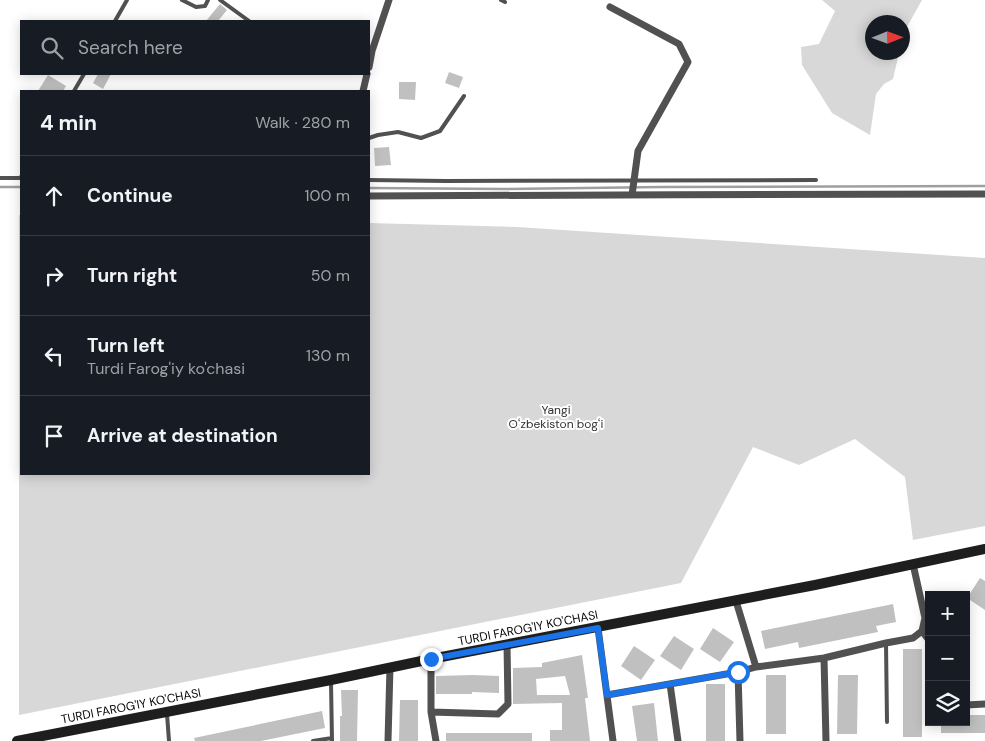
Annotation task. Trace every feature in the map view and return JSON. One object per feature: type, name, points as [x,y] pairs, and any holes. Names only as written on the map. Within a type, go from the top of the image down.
[{"type":"main road","name":"TURDI FAROG'IY KO'CHASI","points":[[17,741],[598,628],[985,548]]},
{"type":"street","points":[[370,62],[389,0]]},
{"type":"street","points":[[610,8],[679,44],[688,62],[638,151],[632,188]]},
{"type":"street","points":[[363,90],[367,75]]},
{"type":"street","points":[[370,196],[548,196],[632,188],[985,194]]},
{"type":"street","points":[[607,695],[738,672],[756,667],[824,658],[913,638],[922,631],[925,618],[913,564]]},
{"type":"street","points":[[736,600],[756,667]]},
{"type":"street","points":[[598,628],[613,741]]},
{"type":"street","points":[[922,631],[926,636]]},
{"type":"street","points":[[431,712],[498,714],[508,704],[507,645]]},
{"type":"street","points":[[824,658],[826,741]]},
{"type":"street","points":[[431,659],[431,712],[436,741]]},
{"type":"street","points":[[388,741],[390,667]]},
{"type":"street","points":[[738,672],[740,741]]},
{"type":"street","points":[[670,684],[678,741]]},
{"type":"street","points":[[970,704],[985,704]]},
{"type":"lane","points":[[116,20],[127,0]]},
{"type":"lane","points":[[182,0],[196,7],[204,6],[208,0]]},
{"type":"lane","points":[[220,0],[248,20]]},
{"type":"lane","points":[[75,90],[83,75]]},
{"type":"lane","points":[[370,138],[398,132],[421,138],[440,131],[464,96]]},
{"type":"lane","points":[[0,178],[20,178]]},
{"type":"lane","points":[[370,180],[632,188],[816,180]]},
{"type":"lane","points":[[886,643],[887,722]]},
{"type":"lane","points":[[313,741],[332,739],[331,680]]},
{"type":"lane","points":[[167,712],[169,741]]},
{"type":"green space","points":[[822,0],[922,0],[910,21],[910,15],[865,15],[865,60],[897,60],[893,79],[884,84],[876,94],[870,135],[832,113],[802,65],[801,47],[819,44],[835,11]]},
{"type":"green space","name":"Yangi Oʻzbekiston bogʻi","points":[[19,215],[20,475],[370,475],[370,223],[517,227],[985,258],[985,526],[913,540],[905,477],[855,439],[799,465],[753,447],[681,583],[19,715]]},
{"type":"building","points":[[220,4],[227,10],[219,20],[207,20]]},
{"type":"building","points":[[449,72],[463,77],[459,88],[445,83]]},
{"type":"building","points":[[48,75],[66,86],[64,90],[39,90]]},
{"type":"building","points":[[97,75],[110,75],[103,89],[93,83]]},
{"type":"building","points":[[399,82],[416,82],[415,100],[399,99]]},
{"type":"building","points":[[389,147],[391,165],[375,166],[374,148]]},
{"type":"building","points":[[980,578],[985,581],[985,610],[970,600],[970,593]]},
{"type":"building","points":[[893,604],[896,622],[876,626],[878,632],[799,648],[798,642],[765,649],[761,631]]},
{"type":"building","points":[[713,628],[734,642],[720,662],[700,649]]},
{"type":"building","points":[[674,636],[694,649],[681,670],[660,656]]},
{"type":"building","points":[[634,646],[655,660],[641,680],[621,666]]},
{"type":"building","points":[[903,649],[922,649],[922,737],[903,737]]},
{"type":"building","points":[[582,655],[588,698],[585,698],[590,741],[550,741],[550,730],[562,730],[562,703],[513,704],[513,668],[542,667],[542,663]],"holes":[[[565,676],[570,695],[537,695],[536,679]]]},
{"type":"building","points":[[766,675],[786,675],[786,734],[766,734]]},
{"type":"building","points":[[838,675],[858,675],[857,734],[837,734]]},
{"type":"building","points":[[436,676],[499,676],[499,693],[436,694]]},
{"type":"building","points":[[706,684],[725,684],[725,741],[706,741]]},
{"type":"building","points":[[341,690],[358,690],[357,741],[340,741],[340,716],[342,716]]},
{"type":"building","points":[[400,700],[418,700],[418,741],[399,741]]},
{"type":"building","points":[[654,703],[658,741],[637,741],[632,706]]},
{"type":"building","points":[[322,711],[325,728],[261,741],[195,741],[194,738]]},
{"type":"building","points":[[970,715],[985,715],[985,733],[941,733],[941,726],[970,726]]},
{"type":"building","points":[[446,733],[532,733],[532,741],[446,741]]},
{"type":"waterway","points":[[370,188],[985,186]]},
{"type":"waterway","points":[[0,187],[20,187]]},
{"type":"route","points":[[431,659],[598,628],[607,695],[738,672]]}]
